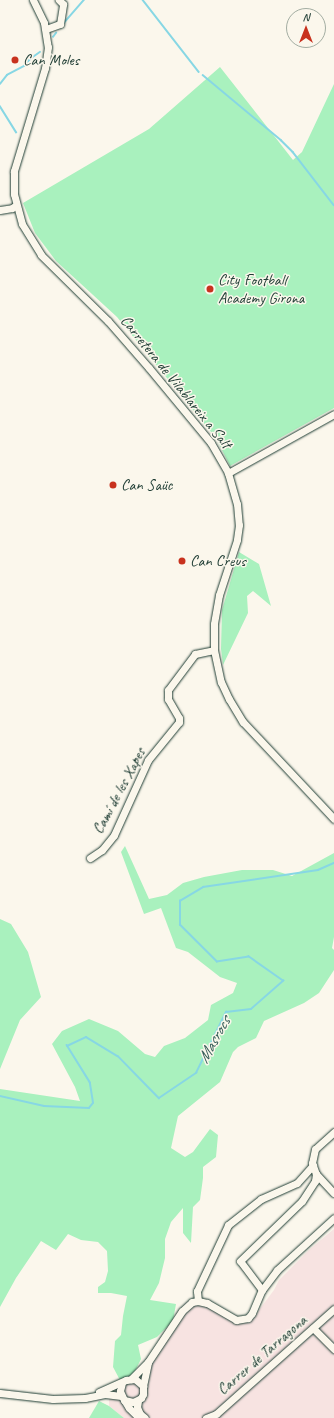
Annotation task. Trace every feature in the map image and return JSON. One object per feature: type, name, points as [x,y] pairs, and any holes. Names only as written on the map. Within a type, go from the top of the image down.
[{"type":"street","name":"Carretera de Vilablareix a Salt","points":[[33,0],[46,29],[48,47],[45,68],[14,171],[16,205],[24,230],[41,254],[108,321],[149,368],[211,443],[228,473],[237,504],[238,534],[233,556],[217,605],[214,624],[214,650],[221,682],[239,716],[334,819]]},
{"type":"street","points":[[46,29],[60,24],[62,4],[59,0]]},
{"type":"street","points":[[0,210],[12,208],[16,205]]},
{"type":"street","points":[[228,473],[334,414]]},
{"type":"street","name":"Camí de les Xapes","points":[[90,858],[102,850],[114,834],[148,760],[179,722],[177,714],[168,699],[168,690],[195,654],[214,650]]},
{"type":"street","points":[[334,1132],[315,1149],[312,1156],[316,1174],[334,1193]]},
{"type":"street","points":[[198,1300],[197,1291],[228,1225],[260,1199],[297,1183],[313,1165]]},
{"type":"street","points":[[262,1290],[240,1261],[302,1201],[315,1181],[316,1174]]},
{"type":"street","points":[[85,1398],[131,1379],[148,1362],[187,1305],[198,1300],[208,1303],[231,1318],[242,1320],[248,1318],[252,1313],[262,1290],[277,1270],[290,1256],[334,1218]]},
{"type":"street","name":"Carrer de Tarragona","points":[[206,1418],[216,1414],[334,1309]]},
{"type":"street","points":[[313,1328],[334,1349]]},
{"type":"street","points":[[145,1418],[140,1414],[137,1407],[138,1401],[143,1394],[143,1386],[148,1362]]},
{"type":"street","points":[[131,1379],[140,1382],[143,1386]]},
{"type":"street","points":[[122,1383],[120,1391],[123,1398],[129,1408],[139,1418]]},
{"type":"street","points":[[0,1393],[53,1399],[85,1398],[106,1394],[123,1398],[128,1402],[138,1401]]},
{"type":"shaded area","points":[[334,1229],[334,1418],[124,1418],[109,1406],[109,1390],[134,1373],[152,1352],[185,1303],[198,1298],[233,1317],[256,1314],[274,1290],[279,1280],[309,1250]]},
{"type":"green space","name":"City Football Academy Girona","points":[[220,67],[293,160],[302,152],[334,84],[334,408],[230,466],[216,438],[117,317],[56,261],[35,233],[23,203],[149,129]]},
{"type":"green space","points":[[239,552],[259,564],[271,606],[253,591],[247,596],[248,613],[223,665],[221,649],[222,610]]},
{"type":"green space","points":[[125,846],[149,899],[167,895],[183,883],[204,877],[242,870],[273,870],[292,876],[334,853],[334,937],[332,948],[334,950],[334,970],[319,993],[304,1003],[264,1021],[256,1038],[238,1047],[233,1052],[220,1082],[178,1116],[171,1148],[185,1157],[193,1152],[210,1129],[218,1135],[216,1157],[203,1167],[200,1200],[193,1207],[191,1243],[183,1233],[183,1208],[171,1222],[165,1239],[165,1258],[159,1283],[150,1300],[176,1304],[173,1321],[157,1337],[138,1345],[141,1359],[134,1373],[121,1382],[113,1367],[115,1341],[121,1335],[127,1296],[111,1293],[98,1293],[98,1287],[105,1282],[108,1271],[107,1251],[98,1242],[81,1240],[68,1234],[56,1250],[41,1241],[16,1278],[0,1307],[0,1089],[80,1101],[75,1087],[52,1044],[62,1031],[89,1019],[118,1031],[145,1054],[155,1057],[164,1046],[185,1038],[208,1020],[211,1005],[233,993],[237,983],[220,977],[188,952],[176,948],[161,908],[144,914],[121,852]]},
{"type":"green space","points":[[0,919],[11,924],[28,952],[41,997],[20,1020],[0,1069]]},
{"type":"green space","points":[[99,1401],[109,1406],[124,1418],[89,1418]]},
{"type":"waterway","points":[[63,24],[84,0]]},
{"type":"waterway","points":[[143,0],[199,72]]},
{"type":"waterway","points":[[53,37],[56,33]]},
{"type":"waterway","points":[[0,84],[7,75],[24,66],[30,59],[40,52]]},
{"type":"waterway","points":[[203,75],[281,140],[293,152],[334,205]]},
{"type":"waterway","points":[[0,106],[16,132]]},
{"type":"waterway","name":"Masrocs","points":[[0,1096],[44,1106],[89,1108],[93,1103],[90,1083],[67,1046],[86,1037],[118,1056],[159,1098],[196,1073],[226,1012],[251,1009],[283,981],[249,957],[217,962],[180,925],[180,901],[203,887],[318,870],[334,863]]},
{"type":"place","name":"Can Moles","points":[[15,60]]},
{"type":"place","name":"City Football Academy Girona","points":[[210,289]]},
{"type":"place","name":"Can Saüc","points":[[113,485]]},
{"type":"place","name":"Can Creus","points":[[182,561]]}]
